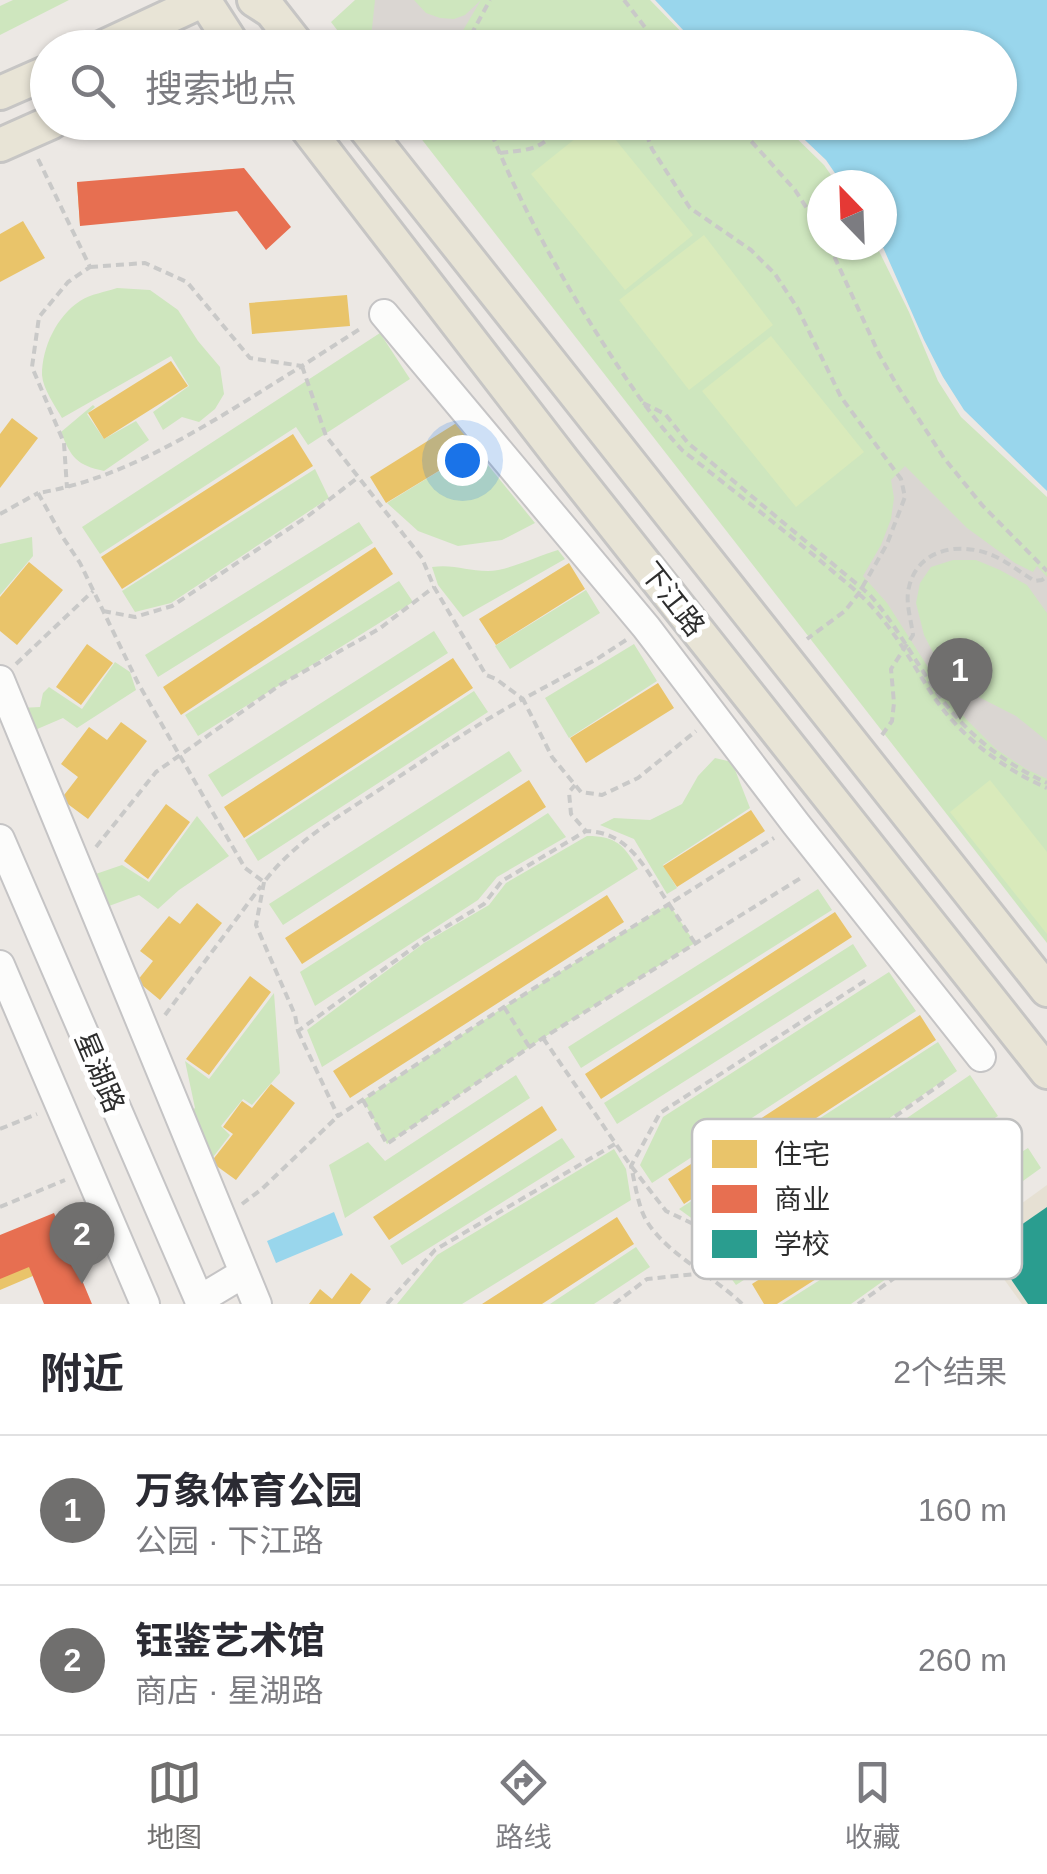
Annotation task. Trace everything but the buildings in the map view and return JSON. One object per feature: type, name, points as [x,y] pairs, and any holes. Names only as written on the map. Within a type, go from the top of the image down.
[{"type":"main road","points":[[140,30],[204,0],[224,30]]},
{"type":"main road","points":[[254,0],[271,11],[286,30]]},
{"type":"main road","points":[[0,93],[30,80]]},
{"type":"main road","name":"下江路","points":[[316,140],[564,462],[1047,1072]]},
{"type":"main road","name":"下江路","points":[[374,140],[1047,990]]},
{"type":"street","points":[[384,314],[646,627],[981,1058]]},
{"type":"street","points":[[7,673],[78,868],[258,1304]]},
{"type":"street","name":"星湖路","points":[[0,839],[200,1302]]},
{"type":"street","name":"星湖路","points":[[0,966],[145,1304]]},
{"type":"street","points":[[200,1302],[244,1273]]},
{"type":"path","points":[[474,30],[490,0]]},
{"type":"path","points":[[624,0],[647,30]]},
{"type":"path","points":[[26,134],[90,267]]},
{"type":"path","points":[[494,140],[537,232],[582,311],[664,431],[875,610],[954,723],[991,756],[1025,778],[1047,785]]},
{"type":"path","points":[[499,153],[528,150],[549,140]]},
{"type":"path","points":[[649,140],[690,208],[751,250],[775,274],[798,308],[841,397],[900,479],[905,497],[888,544],[845,612],[783,656]]},
{"type":"path","points":[[750,140],[807,210]]},
{"type":"path","points":[[836,260],[879,354],[944,458],[982,505],[1047,573],[1042,580],[1035,581],[994,556],[956,548],[940,550],[917,567],[908,600],[913,634],[891,669],[892,721],[879,739]]},
{"type":"path","points":[[68,488],[64,444],[32,367],[39,317],[68,282],[90,267],[145,263],[186,282],[250,358],[302,366]]},
{"type":"path","points":[[0,514],[38,493],[68,488],[140,460],[224,414],[384,314]]},
{"type":"path","points":[[302,366],[326,436],[422,558],[434,588],[486,675],[523,698],[552,757],[581,792],[602,795],[638,778],[713,716]]},
{"type":"path","points":[[643,403],[665,414],[700,452],[870,595],[890,618],[940,696],[970,732],[997,755],[1047,785]]},
{"type":"path","points":[[103,611],[135,617],[172,606],[308,516],[357,478]]},
{"type":"path","points":[[38,493],[80,563],[152,708],[245,868],[264,882]]},
{"type":"path","points":[[78,868],[156,772],[280,685],[380,629],[434,588]]},
{"type":"path","points":[[7,673],[92,591]]},
{"type":"path","points":[[148,1039],[279,862],[308,837],[471,727],[597,659],[646,627]]},
{"type":"path","points":[[576,785],[569,792],[571,814],[586,832]]},
{"type":"path","points":[[262,1189],[338,1116],[796,824]]},
{"type":"path","points":[[298,1031],[424,940],[484,904],[502,881],[586,832],[602,832],[627,844],[694,943]]},
{"type":"path","points":[[363,1100],[387,1144],[543,1038],[826,862]]},
{"type":"path","points":[[264,882],[256,925],[298,1031],[338,1116]]},
{"type":"path","points":[[692,1264],[678,1255],[646,1220],[631,1166],[660,1112],[868,979]]},
{"type":"path","points":[[504,1007],[530,1048]]},
{"type":"path","points":[[543,1038],[666,1211],[692,1223]]},
{"type":"path","points":[[891,1119],[944,1082]]},
{"type":"path","points":[[0,1129],[46,1110]]},
{"type":"path","points":[[387,1304],[435,1250],[615,1144]]},
{"type":"path","points":[[0,1206],[87,1169]]},
{"type":"path","points":[[614,1304],[647,1279],[692,1274]]},
{"type":"path","points":[[713,1279],[742,1304]]},
{"type":"path","points":[[858,1304],[894,1279]]},
{"type":"shaded area","points":[[375,0],[414,0],[426,13],[454,19],[465,15],[481,0],[463,30],[372,30]]},
{"type":"shaded area","points":[[905,466],[967,528],[1015,563],[1033,572],[1037,566],[1047,577],[1047,613],[1027,585],[976,560],[953,560],[931,567],[920,583],[916,603],[924,635],[940,666],[963,689],[1016,716],[1047,741],[1047,779],[996,749],[966,719],[887,603],[863,576],[891,519],[891,480]]},
{"type":"shaded area","points":[[1047,1185],[1047,1304],[1022,1304],[1004,1279],[1022,1279],[1022,1203]]},
{"type":"green space","points":[[13,0],[69,0],[0,35],[0,6]]},
{"type":"green space","points":[[355,0],[650,0],[679,30],[337,30],[331,22]]},
{"type":"green space","points":[[422,140],[798,140],[828,170],[807,170],[807,260],[883,260],[938,381],[961,417],[1047,497],[1047,943]]},
{"type":"green space","points":[[574,140],[616,140],[693,235],[625,290],[531,174]]},
{"type":"green space","points":[[704,235],[773,325],[689,390],[619,300]]},
{"type":"green space","points":[[117,288],[150,290],[178,310],[220,367],[224,394],[215,409],[199,422],[182,417],[163,430],[153,412],[189,386],[171,356],[62,418],[42,375],[48,343],[72,307]]},
{"type":"green space","points":[[380,333],[410,379],[308,445],[296,427],[100,554],[82,527]]},
{"type":"green space","points":[[771,336],[864,452],[796,507],[702,391]]},
{"type":"green space","points":[[93,405],[87,414],[104,439],[136,421],[149,440],[104,471],[76,459],[61,432]]},
{"type":"green space","points":[[475,449],[535,523],[502,540],[458,546],[418,531],[387,503]]},
{"type":"green space","points":[[315,469],[329,498],[171,603],[135,612],[122,591]]},
{"type":"green space","points":[[359,522],[373,543],[158,677],[145,655]]},
{"type":"green space","points":[[32,537],[33,556],[0,595],[0,544]]},
{"type":"green space","points":[[558,550],[565,559],[463,617],[438,585],[432,567],[496,570]]},
{"type":"green space","points":[[399,581],[413,602],[198,736],[185,715]]},
{"type":"green space","points":[[586,590],[600,613],[510,669],[495,646]]},
{"type":"green space","points":[[434,631],[448,653],[222,797],[208,775]]},
{"type":"green space","points":[[634,644],[657,681],[569,738],[545,698]]},
{"type":"green space","points":[[115,662],[130,672],[136,690],[77,728],[63,718],[28,733],[20,708],[40,707],[43,693],[49,687],[82,709]]},
{"type":"green space","points":[[474,691],[488,712],[258,861],[245,840]]},
{"type":"green space","points":[[509,751],[522,771],[283,925],[269,904]]},
{"type":"green space","points":[[715,758],[732,762],[750,808],[663,865],[677,888],[667,894],[634,839],[600,825],[614,818],[650,820],[682,804],[698,776]]},
{"type":"green space","points":[[990,780],[1047,852],[1047,934],[950,812]]},
{"type":"green space","points":[[548,813],[566,837],[497,877],[478,900],[315,1006],[300,972]]},
{"type":"green space","points":[[197,816],[229,856],[158,909],[139,895],[98,910],[87,877],[122,865],[149,882]]},
{"type":"green space","points":[[587,836],[618,844],[638,869],[322,1067],[307,1030],[424,943],[489,905],[506,883]]},
{"type":"green space","points":[[818,889],[832,910],[581,1068],[568,1047]]},
{"type":"green space","points":[[669,904],[695,943],[543,1038],[387,1144],[363,1100]]},
{"type":"green space","points":[[853,944],[867,966],[617,1124],[604,1103]]},
{"type":"green space","points":[[889,972],[916,1011],[750,1119],[692,1119],[692,1157],[652,1183],[640,1165],[663,1117]]},
{"type":"green space","points":[[274,993],[280,1073],[252,1105],[243,1099],[221,1126],[230,1135],[210,1161],[183,1117],[195,1108],[185,1061],[209,1079]]},
{"type":"green space","points":[[938,1042],[957,1071],[888,1119],[819,1119]]},
{"type":"green space","points":[[516,1075],[530,1098],[345,1218],[329,1165],[368,1142],[385,1161]]},
{"type":"green space","points":[[970,1075],[998,1116],[993,1119],[906,1119]]},
{"type":"green space","points":[[562,1138],[575,1157],[402,1265],[390,1246]]},
{"type":"green space","points":[[1028,1148],[1041,1168],[1022,1182],[1022,1152]]},
{"type":"green space","points":[[614,1149],[626,1169],[631,1200],[462,1304],[397,1304],[437,1255]]},
{"type":"green space","points":[[692,1201],[692,1218],[679,1209]]},
{"type":"green space","points":[[636,1247],[650,1267],[594,1304],[550,1304]]},
{"type":"green space","points":[[821,1279],[886,1279],[851,1304],[782,1304]]},
{"type":"water","points":[[655,0],[1047,0],[1047,491],[964,410],[924,340],[889,260],[897,260],[897,170],[833,170],[805,140],[1017,140],[1017,30],[683,30]]},
{"type":"water","points":[[334,1212],[343,1235],[276,1263],[267,1241]]},
{"type":"place","name":"万象体育公园","points":[[960,720]]},
{"type":"place","name":"钰鉴艺术馆","points":[[82,1284]]}]
